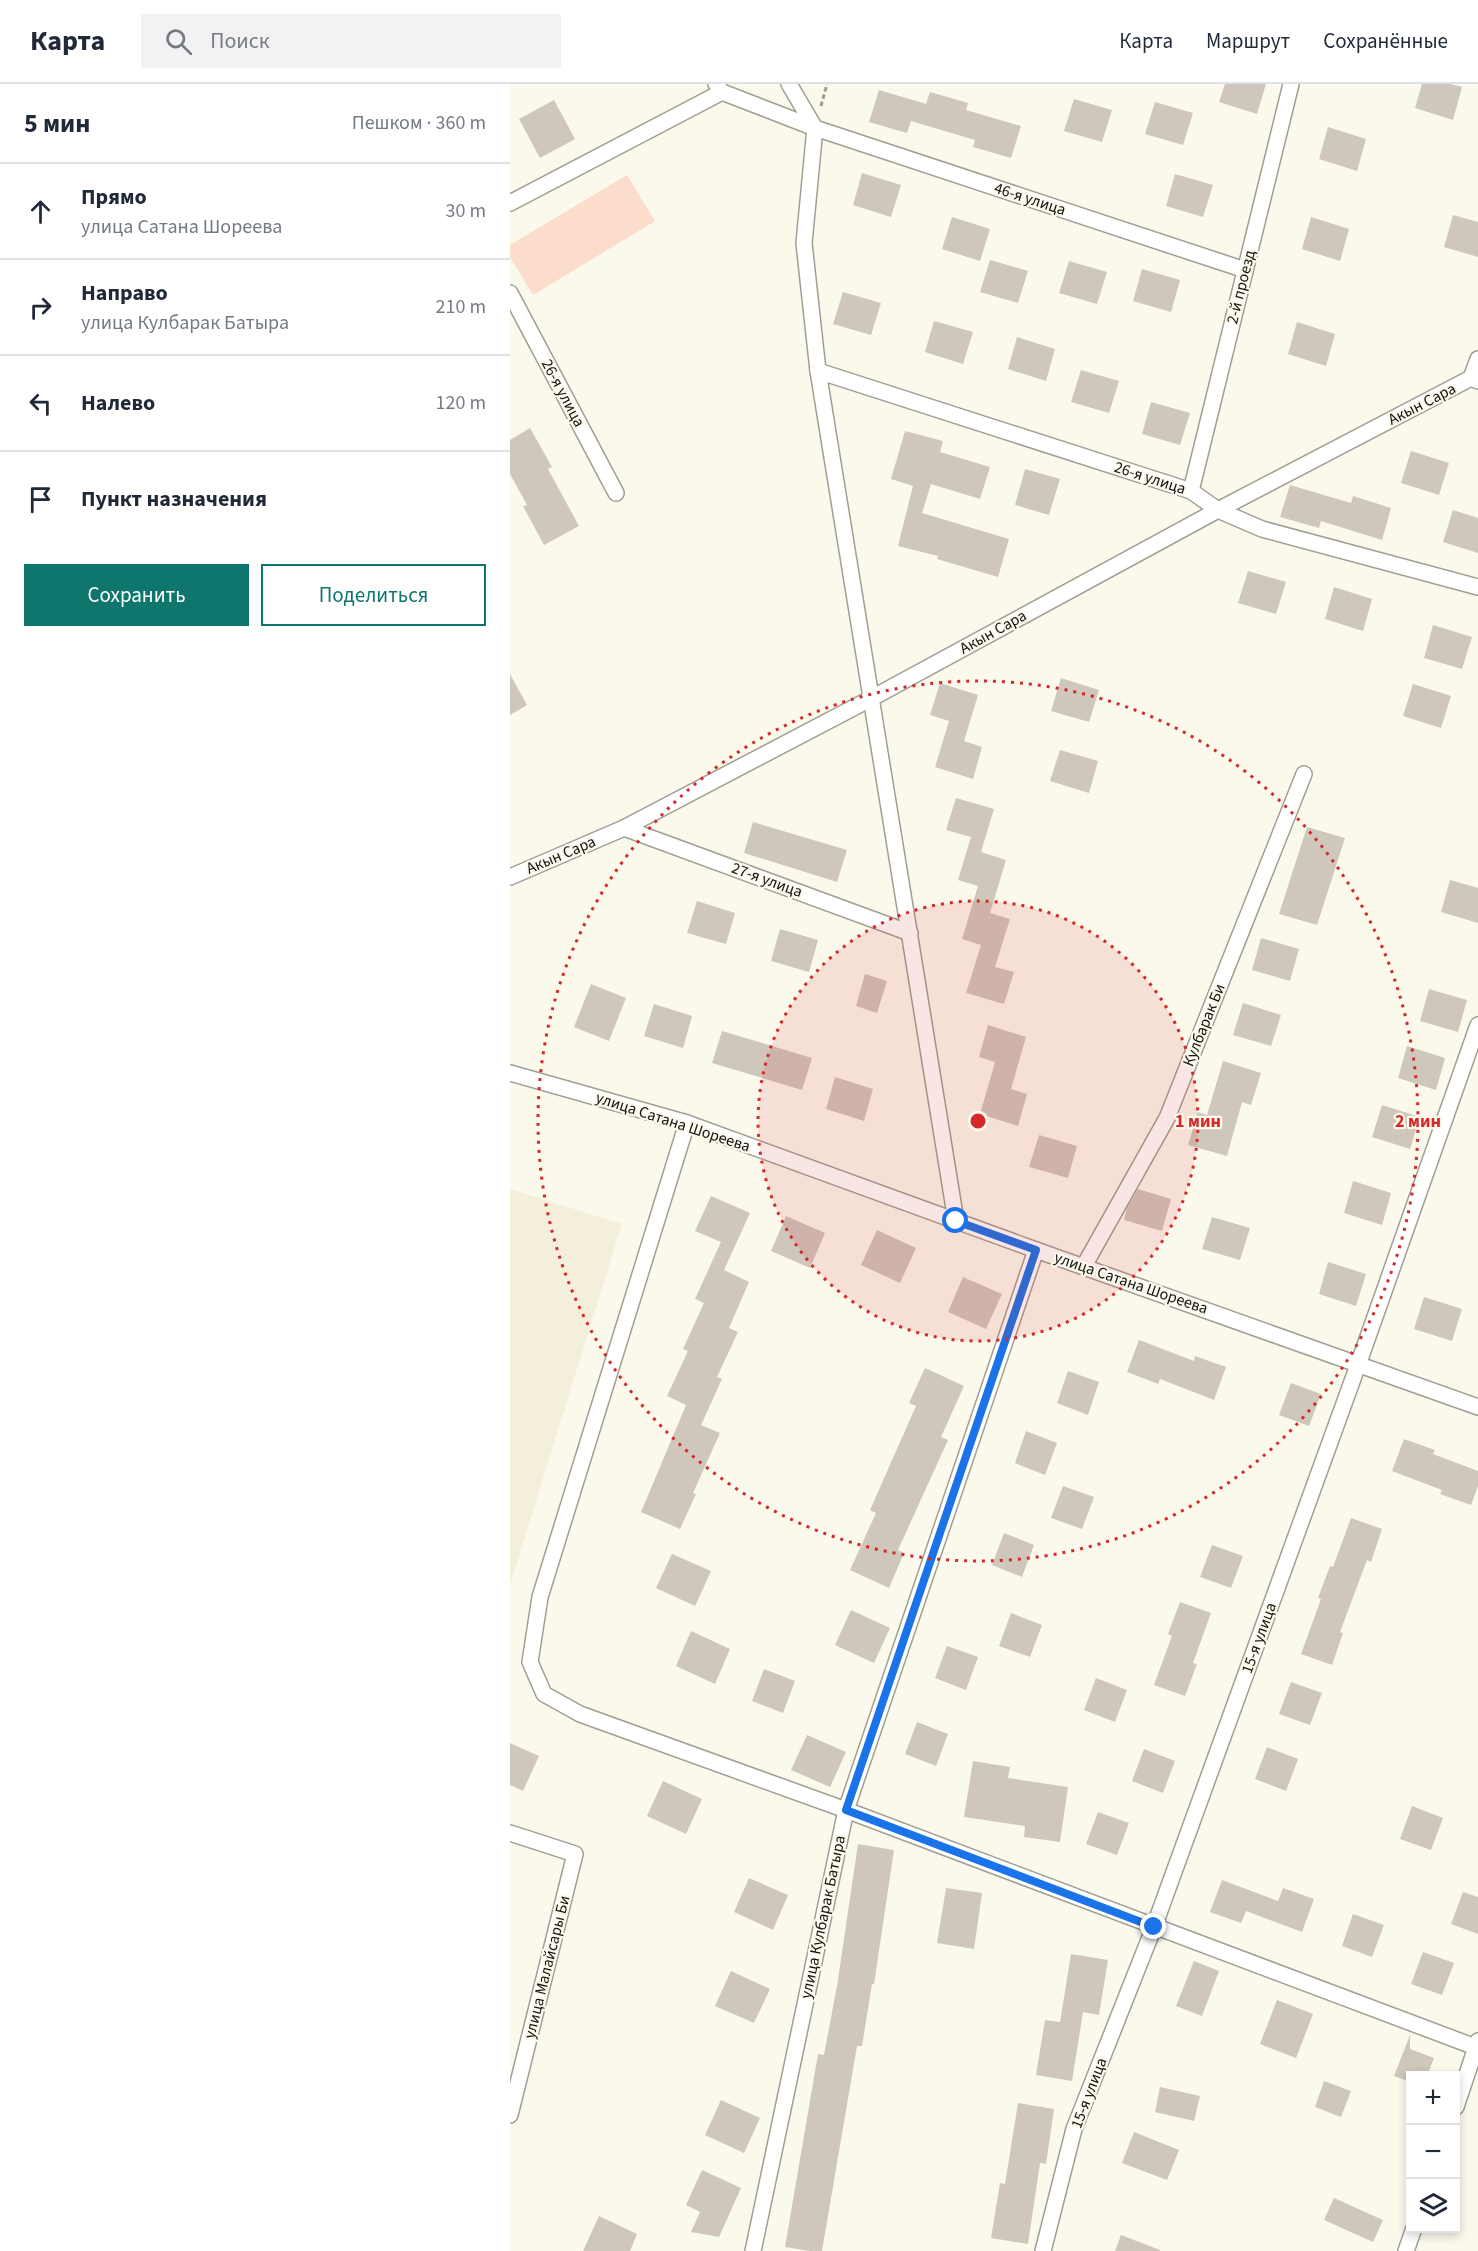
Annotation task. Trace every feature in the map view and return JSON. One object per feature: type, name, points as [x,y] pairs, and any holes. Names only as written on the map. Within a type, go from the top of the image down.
[{"type":"street","points":[[789,84],[815,128],[804,243],[818,372],[956,1221]]},
{"type":"street","name":"2-й проезд","points":[[1191,491],[1291,84]]},
{"type":"street","points":[[510,203],[719,88]]},
{"type":"street","name":"46-я улица","points":[[719,88],[815,128],[1245,270]]},
{"type":"street","name":"26-я улица","points":[[510,293],[616,493]]},
{"type":"street","points":[[1474,379],[1478,359]]},
{"type":"street","name":"26-я улица","points":[[818,372],[1191,491],[1218,510],[1262,529],[1478,587]]},
{"type":"street","name":"Акын Сара","points":[[512,872],[624,828],[872,698],[1218,510],[1474,379]]},
{"type":"street","name":"Кулбарак Би","points":[[1084,1266],[1167,1118],[1304,774]]},
{"type":"street","name":"27-я улица","points":[[624,828],[910,933]]},
{"type":"street","name":"15-я улица","points":[[1043,2251],[1074,2128],[1154,1927],[1358,1365],[1478,1025]]},
{"type":"street","name":"улица Сатана Шореева","points":[[510,1073],[687,1123],[1478,1407]]},
{"type":"street","points":[[687,1123],[540,1598],[530,1662],[544,1694],[580,1714],[846,1810],[1154,1927],[1477,2045],[1460,2093]]},
{"type":"street","name":"улица Кулбарак Батыра","points":[[753,2251],[846,1810],[1036,1250]]},
{"type":"street","name":"улица Малайcары Би","points":[[510,1833],[575,1854],[510,2115]]},
{"type":"street","points":[[1406,2251],[1413,2233]]},
{"type":"shaded area","points":[[627,175],[655,221],[533,295],[510,257],[510,245]]},
{"type":"shaded area","points":[[510,1189],[622,1224],[510,1585]]},
{"type":"building","points":[[1225,84],[1266,84],[1257,114],[1219,102]]},
{"type":"building","points":[[1422,84],[1451,84],[1462,87],[1453,120],[1415,108]]},
{"type":"building","points":[[879,90],[926,104],[930,92],[968,103],[966,110],[1021,126],[1011,158],[973,147],[975,140],[911,121],[907,133],[869,122]]},
{"type":"building","points":[[1074,99],[1112,110],[1102,142],[1064,131]]},
{"type":"building","points":[[554,100],[575,139],[540,158],[519,119]]},
{"type":"building","points":[[1155,102],[1193,113],[1183,145],[1145,134]]},
{"type":"building","points":[[1328,127],[1366,139],[1357,171],[1319,159]]},
{"type":"building","points":[[862,173],[901,185],[891,217],[853,205]]},
{"type":"building","points":[[1175,174],[1213,185],[1203,217],[1166,206]]},
{"type":"building","points":[[1453,215],[1478,222],[1478,257],[1444,247]]},
{"type":"building","points":[[952,217],[990,229],[980,261],[942,249]]},
{"type":"building","points":[[1311,217],[1349,229],[1340,261],[1302,249]]},
{"type":"building","points":[[990,260],[1028,271],[1018,303],[980,292]]},
{"type":"building","points":[[1069,261],[1107,272],[1097,304],[1059,293]]},
{"type":"building","points":[[1142,269],[1180,280],[1171,312],[1133,301]]},
{"type":"building","points":[[843,292],[881,303],[871,335],[833,324]]},
{"type":"building","points":[[934,321],[973,332],[963,364],[925,352]]},
{"type":"building","points":[[1297,322],[1335,334],[1326,366],[1288,354]]},
{"type":"building","points":[[1017,337],[1055,349],[1046,381],[1008,369]]},
{"type":"building","points":[[1081,370],[1119,381],[1109,413],[1071,402]]},
{"type":"building","points":[[1151,402],[1190,413],[1180,445],[1142,434]]},
{"type":"building","points":[[530,428],[552,467],[548,469],[579,526],[544,545],[523,506],[527,505],[510,474],[510,440]]},
{"type":"building","points":[[905,431],[943,441],[940,452],[990,467],[980,499],[931,484],[922,513],[1009,539],[998,577],[937,559],[938,556],[898,546],[913,486],[891,479]]},
{"type":"building","points":[[1411,451],[1449,463],[1439,495],[1401,483]]},
{"type":"building","points":[[1025,469],[1060,479],[1049,515],[1015,505]]},
{"type":"building","points":[[1290,485],[1351,503],[1353,496],[1391,508],[1382,540],[1321,521],[1319,528],[1280,517]]},
{"type":"building","points":[[1453,510],[1478,518],[1478,553],[1443,542]]},
{"type":"building","points":[[1248,571],[1286,582],[1276,614],[1238,603]]},
{"type":"building","points":[[1334,587],[1372,599],[1363,631],[1325,619]]},
{"type":"building","points":[[1433,625],[1472,637],[1462,669],[1424,658]]},
{"type":"building","points":[[510,674],[527,705],[510,715]]},
{"type":"building","points":[[1061,678],[1099,690],[1089,722],[1051,711]]},
{"type":"building","points":[[940,683],[978,695],[964,741],[982,747],[973,779],[935,767],[949,721],[930,715]]},
{"type":"building","points":[[1413,684],[1451,696],[1441,728],[1403,716]]},
{"type":"building","points":[[1060,750],[1098,761],[1089,793],[1050,781]]},
{"type":"building","points":[[956,798],[994,809],[981,852],[1006,860],[990,913],[1010,919],[995,967],[1014,972],[1004,1004],[966,993],[981,945],[962,939],[978,886],[958,880],[971,837],[946,830]]},
{"type":"building","points":[[753,822],[847,850],[837,882],[744,853]]},
{"type":"building","points":[[1307,827],[1345,838],[1317,925],[1279,914]]},
{"type":"building","points":[[1450,880],[1478,888],[1478,923],[1441,912]]},
{"type":"building","points":[[697,901],[735,913],[726,944],[687,933]]},
{"type":"building","points":[[780,929],[818,940],[809,972],[771,961]]},
{"type":"building","points":[[1261,938],[1299,949],[1290,981],[1252,970]]},
{"type":"building","points":[[865,974],[887,981],[877,1013],[856,1006]]},
{"type":"building","points":[[591,984],[626,998],[609,1041],[574,1027]]},
{"type":"building","points":[[1429,989],[1467,1000],[1458,1032],[1420,1021]]},
{"type":"building","points":[[1243,1003],[1281,1015],[1271,1046],[1233,1035]]},
{"type":"building","points":[[654,1004],[692,1016],[683,1048],[644,1036]]},
{"type":"building","points":[[988,1025],[1026,1037],[1011,1089],[1027,1094],[1018,1126],[980,1114],[995,1062],[979,1057]]},
{"type":"building","points":[[722,1031],[812,1058],[802,1090],[712,1063]]},
{"type":"building","points":[[1407,1046],[1445,1058],[1436,1090],[1398,1078]]},
{"type":"building","points":[[1223,1061],[1261,1073],[1251,1105],[1242,1102],[1227,1156],[1188,1145],[1198,1112],[1207,1115]]},
{"type":"building","points":[[835,1077],[873,1089],[864,1121],[826,1109]]},
{"type":"building","points":[[1382,1105],[1420,1117],[1410,1149],[1372,1137]]},
{"type":"building","points":[[1039,1135],[1077,1146],[1068,1178],[1029,1167]]},
{"type":"building","points":[[1353,1181],[1391,1193],[1382,1225],[1344,1213]]},
{"type":"building","points":[[1138,1189],[1171,1199],[1162,1231],[1124,1220],[1127,1208]]},
{"type":"building","points":[[711,1196],[750,1213],[724,1270],[749,1282],[729,1328],[738,1332],[717,1377],[722,1379],[701,1425],[720,1433],[693,1493],[696,1494],[680,1529],[641,1512],[686,1405],[667,1396],[688,1351],[683,1349],[704,1303],[695,1299],[721,1242],[695,1231]]},
{"type":"building","points":[[786,1216],[825,1233],[810,1268],[771,1251]]},
{"type":"building","points":[[1212,1217],[1250,1228],[1240,1260],[1202,1249]]},
{"type":"building","points":[[877,1230],[916,1248],[900,1283],[861,1265]]},
{"type":"building","points":[[1328,1262],[1366,1274],[1356,1306],[1319,1294]]},
{"type":"building","points":[[963,1277],[1002,1294],[986,1329],[948,1312]]},
{"type":"building","points":[[1424,1297],[1462,1309],[1452,1341],[1414,1329]]},
{"type":"building","points":[[1139,1340],[1194,1361],[1195,1356],[1226,1367],[1214,1400],[1160,1379],[1158,1384],[1127,1372]]},
{"type":"building","points":[[925,1368],[964,1386],[941,1437],[948,1440],[898,1550],[904,1553],[889,1588],[850,1570],[876,1513],[870,1510],[916,1406],[909,1403]]},
{"type":"building","points":[[1068,1371],[1099,1382],[1088,1415],[1057,1403]]},
{"type":"building","points":[[1291,1383],[1321,1394],[1309,1426],[1279,1415]]},
{"type":"building","points":[[1026,1431],[1057,1443],[1045,1475],[1015,1463]]},
{"type":"building","points":[[1404,1439],[1435,1450],[1433,1454],[1478,1471],[1478,1486],[1471,1505],[1440,1494],[1442,1490],[1392,1471]]},
{"type":"building","points":[[1063,1486],[1094,1497],[1082,1529],[1051,1518]]},
{"type":"building","points":[[1351,1518],[1382,1529],[1371,1562],[1367,1560],[1340,1632],[1343,1633],[1332,1665],[1301,1654],[1321,1599],[1318,1598],[1330,1566],[1333,1567]]},
{"type":"building","points":[[1004,1533],[1034,1545],[1022,1577],[992,1565]]},
{"type":"building","points":[[1212,1545],[1243,1556],[1231,1588],[1200,1577]]},
{"type":"building","points":[[672,1554],[711,1571],[695,1606],[656,1588]]},
{"type":"building","points":[[1180,1602],[1211,1613],[1193,1663],[1197,1664],[1185,1696],[1154,1685],[1172,1636],[1168,1634]]},
{"type":"building","points":[[851,1610],[890,1628],[874,1663],[835,1645]]},
{"type":"building","points":[[1011,1613],[1042,1625],[1030,1657],[999,1646]]},
{"type":"building","points":[[691,1631],[730,1649],[715,1684],[676,1666]]},
{"type":"building","points":[[947,1646],[978,1657],[966,1690],[935,1678]]},
{"type":"building","points":[[764,1669],[795,1681],[783,1713],[752,1701]]},
{"type":"building","points":[[1096,1678],[1127,1690],[1115,1722],[1084,1710]]},
{"type":"building","points":[[1291,1682],[1322,1693],[1310,1725],[1279,1714]]},
{"type":"building","points":[[917,1722],[948,1734],[936,1766],[905,1754]]},
{"type":"building","points":[[807,1735],[846,1752],[830,1787],[791,1770]]},
{"type":"building","points":[[510,1743],[539,1756],[523,1791],[510,1785]]},
{"type":"building","points":[[1267,1747],[1298,1759],[1286,1791],[1255,1779]]},
{"type":"building","points":[[1144,1749],[1175,1761],[1163,1793],[1132,1781]]},
{"type":"building","points":[[973,1761],[1010,1767],[1008,1778],[1068,1787],[1060,1842],[1024,1837],[1025,1826],[964,1817]]},
{"type":"building","points":[[663,1781],[702,1799],[686,1834],[647,1816]]},
{"type":"building","points":[[1412,1806],[1443,1818],[1431,1850],[1400,1839]]},
{"type":"building","points":[[1098,1812],[1129,1823],[1117,1855],[1086,1844]]},
{"type":"building","points":[[858,1844],[894,1850],[874,1984],[872,1984],[862,2046],[857,2046],[822,2251],[810,2251],[785,2247],[818,2054],[824,2055],[837,1986]]},
{"type":"building","points":[[749,1878],[788,1895],[773,1930],[734,1912]]},
{"type":"building","points":[[1222,1880],[1278,1901],[1283,1888],[1314,1899],[1302,1932],[1246,1911],[1241,1923],[1210,1912]]},
{"type":"building","points":[[946,1888],[982,1893],[974,1949],[937,1943]]},
{"type":"building","points":[[1463,1892],[1478,1897],[1478,1934],[1451,1924]]},
{"type":"building","points":[[1353,1914],[1384,1925],[1372,1957],[1342,1946]]},
{"type":"building","points":[[1423,1952],[1454,1963],[1442,1995],[1411,1984]]},
{"type":"building","points":[[1071,1954],[1108,1960],[1099,2015],[1083,2012],[1072,2081],[1036,2075],[1045,2020],[1060,2022]]},
{"type":"building","points":[[1194,1961],[1219,1971],[1202,2016],[1176,2006]]},
{"type":"building","points":[[731,1971],[770,1989],[754,2023],[715,2006]]},
{"type":"building","points":[[1277,2000],[1313,2014],[1296,2058],[1260,2044]]},
{"type":"building","points":[[1410,2035],[1410,2049],[1434,2058],[1429,2071],[1406,2071],[1406,2080],[1394,2076]]},
{"type":"building","points":[[1324,2081],[1351,2091],[1341,2117],[1315,2107]]},
{"type":"building","points":[[1160,2087],[1200,2096],[1194,2121],[1155,2112]]},
{"type":"building","points":[[721,2100],[760,2118],[744,2153],[705,2135]]},
{"type":"building","points":[[1018,2103],[1054,2109],[1046,2164],[1040,2163],[1028,2244],[991,2238],[1000,2183],[1005,2184]]},
{"type":"building","points":[[1134,2132],[1179,2150],[1167,2180],[1122,2163]]},
{"type":"building","points":[[702,2170],[741,2188],[719,2237],[691,2232],[700,2212],[686,2205]]},
{"type":"building","points":[[1334,2198],[1383,2220],[1373,2242],[1324,2220]]},
{"type":"building","points":[[599,2216],[637,2234],[630,2251],[583,2251]]},
{"type":"building","points":[[1121,2235],[1160,2250],[1160,2251],[1115,2251]]},
{"type":"route","points":[[956,1221],[1036,1250],[846,1810],[1154,1927]]}]
